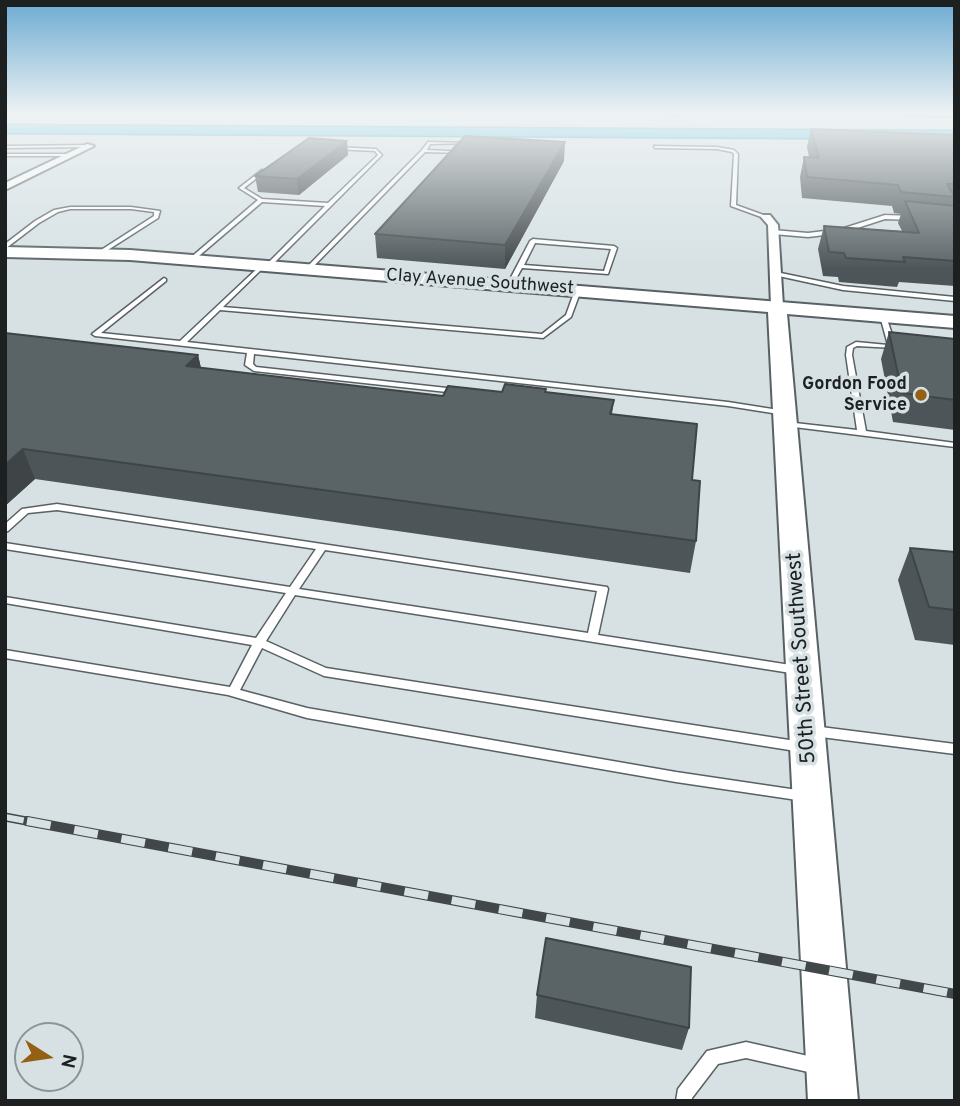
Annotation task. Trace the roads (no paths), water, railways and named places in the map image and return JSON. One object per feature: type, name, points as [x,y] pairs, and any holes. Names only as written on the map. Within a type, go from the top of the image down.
[{"type":"street","points":[[5,187],[50,166]]},
{"type":"street","name":"50th Street Southwest","points":[[766,217],[773,225],[774,232],[832,1085]]},
{"type":"street","name":"Clay Avenue Southwest","points":[[5,250],[100,253],[578,290],[776,290],[883,316],[955,322]]},
{"type":"lane","points":[[181,344],[369,166]]},
{"type":"lane","points":[[308,269],[410,166]]},
{"type":"lane","points":[[735,166],[733,206],[766,217]]},
{"type":"lane","points":[[270,167],[241,188],[261,200],[329,205]]},
{"type":"lane","points":[[191,260],[261,200]]},
{"type":"lane","points":[[5,250],[37,222],[57,211],[70,208],[131,208],[157,211],[156,217],[100,253]]},
{"type":"lane","points":[[774,232],[808,235],[842,231],[885,217],[917,219]]},
{"type":"lane","points":[[510,285],[533,241],[614,248],[606,273],[520,266]]},
{"type":"lane","points":[[164,280],[95,334],[504,382],[785,419],[862,434],[955,445]]},
{"type":"lane","points":[[776,290],[843,288],[955,299]]},
{"type":"lane","points":[[218,308],[543,336],[569,316],[578,290]]},
{"type":"lane","points":[[862,434],[850,347],[856,344],[897,348],[883,316]]},
{"type":"lane","points":[[251,351],[249,365],[254,369],[466,392]]},
{"type":"lane","points":[[5,529],[25,511],[57,507],[603,589],[592,638]]},
{"type":"lane","points":[[5,546],[804,671]]},
{"type":"lane","points":[[233,692],[259,642],[322,547]]},
{"type":"lane","points":[[5,600],[259,642],[324,672],[809,739],[955,749]]},
{"type":"lane","points":[[5,654],[233,692],[307,713],[676,777],[813,797]]},
{"type":"lane","points":[[684,1101],[684,1095],[713,1057],[746,1050],[832,1085]]},
{"type":"railway","points":[[5,817],[37,823]]},
{"type":"railway","points":[[27,821],[955,994]]},
{"type":"place","name":"Gordon Food Service","points":[[921,395]]}]
